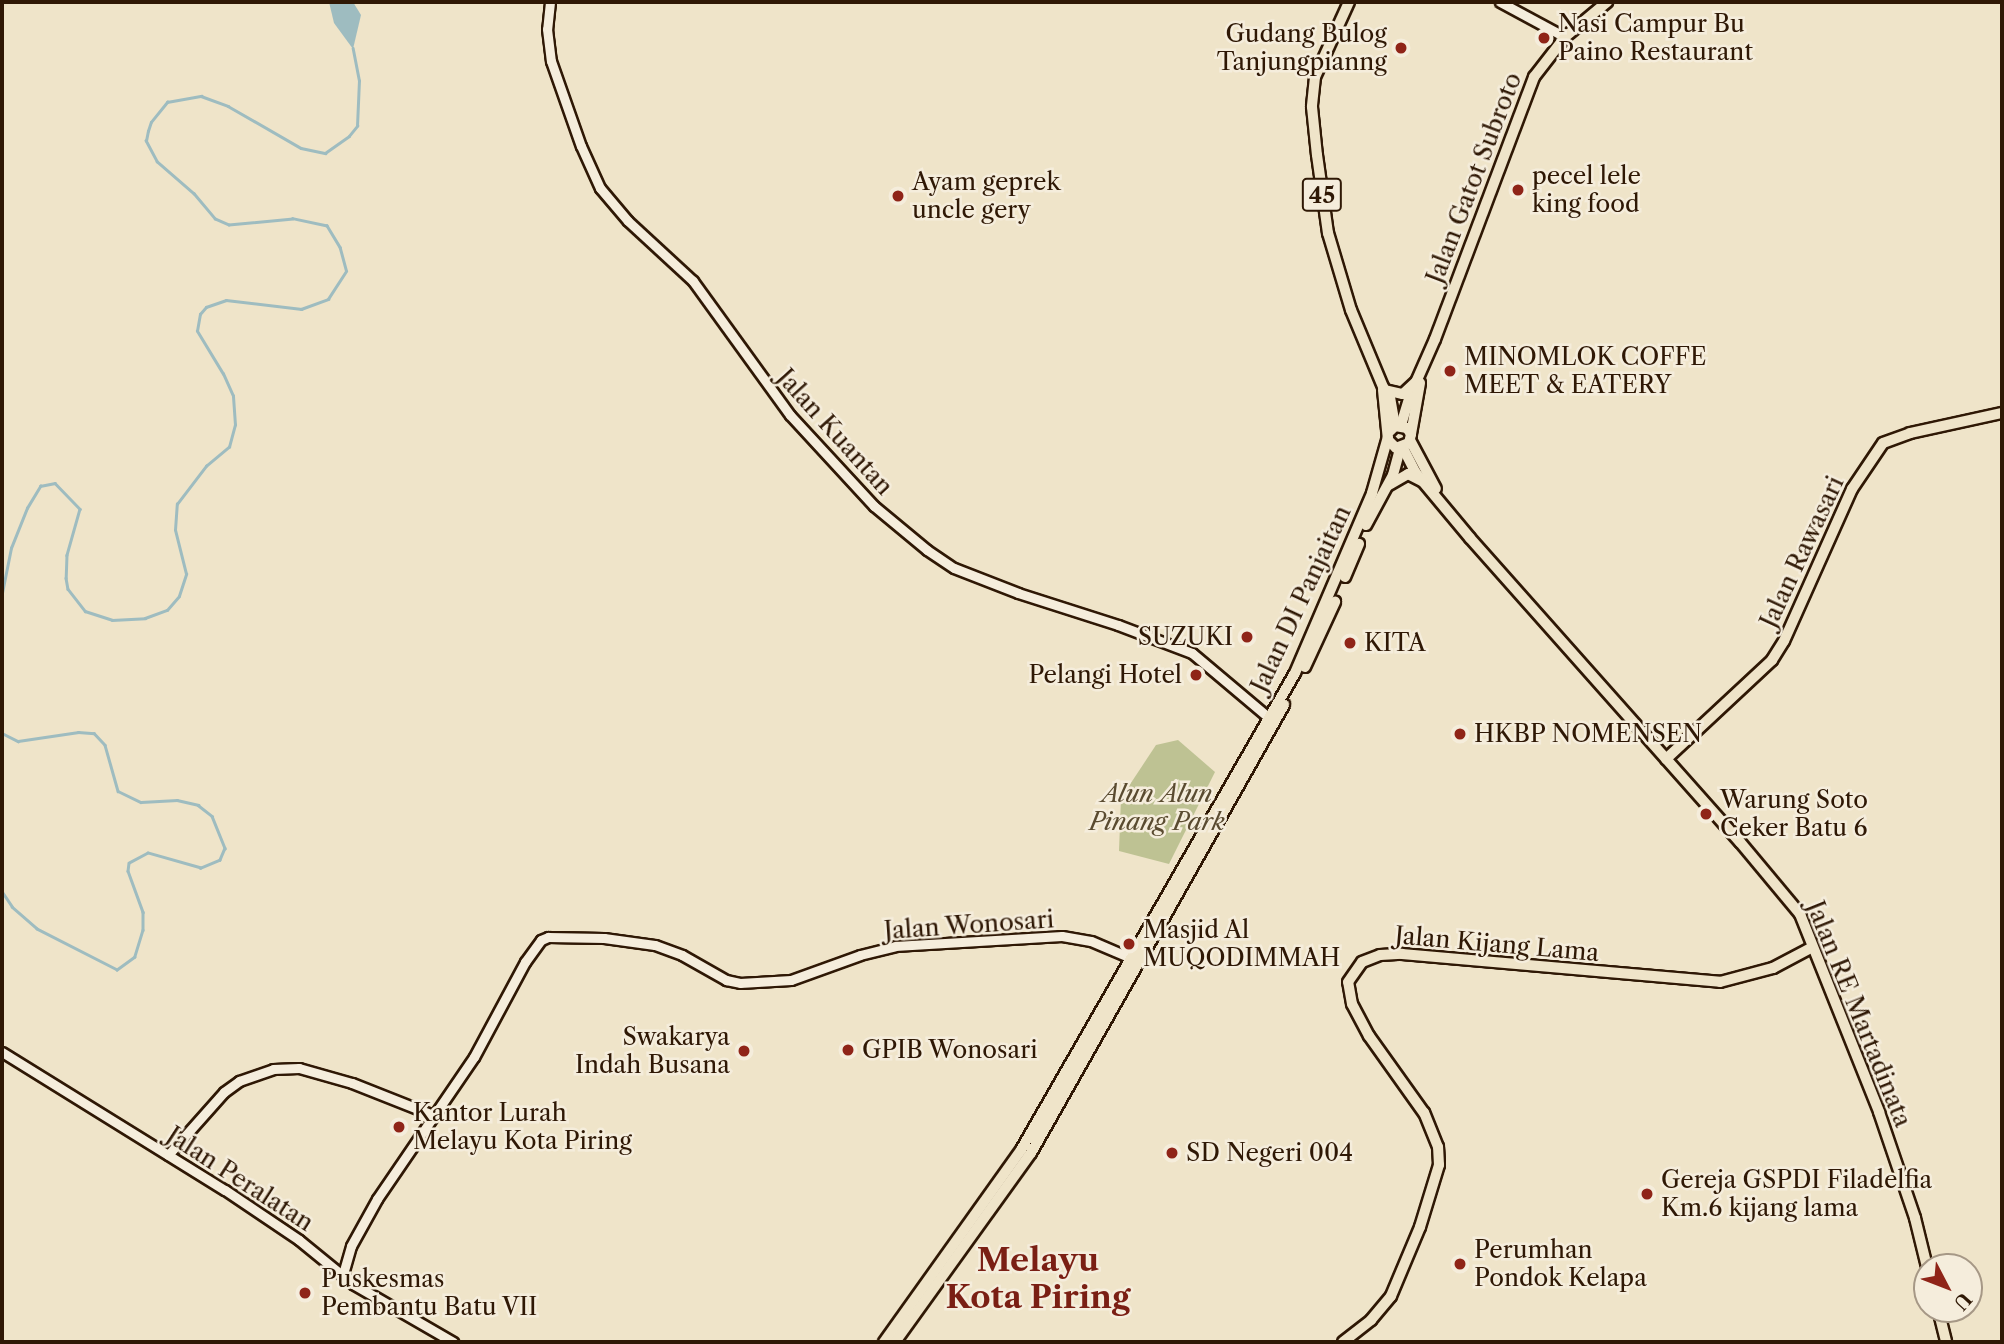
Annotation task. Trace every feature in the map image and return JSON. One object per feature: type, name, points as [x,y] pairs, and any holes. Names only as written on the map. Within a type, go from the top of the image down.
[{"type":"highway","name":"45","points":[[1349,2],[1318,65],[1312,107],[1328,233],[1351,310],[1386,391]]},
{"type":"highway","points":[[1386,391],[1403,394],[1416,382]]},
{"type":"highway","points":[[1386,391],[1400,401],[1409,398]]},
{"type":"highway","points":[[1377,494],[1386,391]]},
{"type":"highway","points":[[1386,391],[1393,431],[1390,444],[1406,443]]},
{"type":"highway","points":[[1385,414],[1393,431],[1406,443]]},
{"type":"highway","name":"Jalan DI Panjaitan","points":[[884,1342],[1031,1153],[1127,985],[1313,652],[1377,494],[1393,431]]},
{"type":"highway","name":"Jalan DI Panjaitan","points":[[895,1342],[1021,1150],[1295,673],[1377,494],[1393,475],[1406,443]]},
{"type":"highway","points":[[1377,494],[1405,475],[1413,474],[1422,481]]},
{"type":"main road","name":"Jalan Gatot Subroto","points":[[1429,353],[1534,77],[1565,37],[1608,2]]},
{"type":"main road","points":[[1393,431],[1429,353]]},
{"type":"main road","points":[[1406,443],[1429,353]]},
{"type":"main road","name":"Jalan Rawasari","points":[[1666,759],[1772,660],[1784,641],[1852,489],[1883,443],[1910,433],[2002,413]]},
{"type":"main road","name":"Jalan RE Martadinata","points":[[1406,443],[1422,481],[1800,914],[1811,948],[1856,1048],[1915,1218],[1924,1253]]},
{"type":"main road","name":"Jalan RE Martadinata","points":[[1406,443],[1455,519]]},
{"type":"main road","name":"Jalan Kijang Lama","points":[[1343,1342],[1371,1320],[1391,1296],[1420,1227],[1439,1166],[1438,1147],[1424,1113],[1369,1036],[1352,1004],[1348,982],[1353,971],[1362,962],[1380,955],[1402,954],[1720,982],[1773,968],[1811,948]]},
{"type":"main road","points":[[1941,1323],[1946,1342]]},
{"type":"street","name":"Jalan Kuantan","points":[[550,2],[547,29],[551,61],[581,146],[600,188],[628,221],[693,281],[790,415],[874,506],[927,550],[969,575],[1182,648],[1204,661],[1268,718]]},
{"type":"street","points":[[1500,2],[1565,37]]},
{"type":"street","name":"Jalan Wonosari","points":[[343,1275],[351,1246],[364,1222],[474,1057],[525,962],[541,940],[548,937],[604,938],[663,947],[726,980],[740,984],[790,980],[860,955],[895,946],[1062,936],[1091,941],[1131,958]]},
{"type":"street","name":"Jalan Peralatan","points":[[2,1052],[293,1236],[354,1284],[453,1342]]},
{"type":"street","points":[[168,1155],[224,1092],[239,1081],[273,1069],[299,1068],[352,1083],[433,1115]]},
{"type":"green space","name":"Alun Alun Pinang Park","points":[[1178,740],[1215,772],[1169,864],[1119,851],[1121,798],[1156,745]]},
{"type":"water","points":[[329,2],[353,2],[361,15],[353,49],[334,23]]},
{"type":"waterway","points":[[2,593],[11,548],[27,508],[40,486],[55,483],[80,509],[67,555],[66,578],[68,589],[85,611],[112,620],[145,618],[167,610],[179,596],[186,574],[175,530],[177,504],[206,466],[229,447],[235,425],[233,396],[197,331],[200,314],[206,307],[226,300],[301,309],[328,299],[346,271],[340,248],[327,226],[293,219],[229,225],[215,219],[194,194],[157,162],[146,141],[148,131],[151,122],[167,102],[201,96],[228,106],[301,148],[325,153],[349,136],[357,126],[359,81],[353,49]]},
{"type":"waterway","points":[[2,733],[18,741],[78,732],[94,733],[105,745],[118,791],[141,802],[177,800],[198,805],[212,816],[225,848],[220,860],[201,868],[148,853],[129,863],[128,871],[143,912],[143,930],[135,957],[117,970],[37,929],[12,907],[2,892]]},
{"type":"place","name":"Nasi Campur Bu Paino Restaurant","points":[[1544,38]]},
{"type":"place","name":"Gudang Bulog Tanjungpianng","points":[[1401,48]]},
{"type":"place","name":"pecel lele king food","points":[[1518,190]]},
{"type":"place","name":"Ayam geprek uncle gery","points":[[898,196]]},
{"type":"place","name":"MINOMLOK COFFE MEET & EATERY","points":[[1450,371]]},
{"type":"place","name":"SUZUKI","points":[[1247,637]]},
{"type":"place","name":"KITA","points":[[1350,643]]},
{"type":"place","name":"Pelangi Hotel","points":[[1196,675]]},
{"type":"place","name":"HKBP NOMENSEN","points":[[1460,734]]},
{"type":"place","name":"Warung Soto Ceker Batu 6","points":[[1706,814]]},
{"type":"place","name":"Masjid Al MUQODIMMAH","points":[[1129,944]]},
{"type":"place","name":"GPIB Wonosari","points":[[848,1050]]},
{"type":"place","name":"Swakarya Indah Busana","points":[[744,1051]]},
{"type":"place","name":"Kantor Lurah Melayu Kota Piring","points":[[399,1127]]},
{"type":"place","name":"SD Negeri 004","points":[[1172,1153]]},
{"type":"place","name":"Gereja GSPDI Filadelfia Km.6 kijang lama","points":[[1647,1194]]},
{"type":"place","name":"Perumhan Pondok Kelapa","points":[[1460,1264]]},
{"type":"place","name":"Puskesmas Pembantu Batu VII","points":[[305,1293]]},
{"type":"district","name":"Melayu Kota Piring","points":[[1038,1280]]}]
